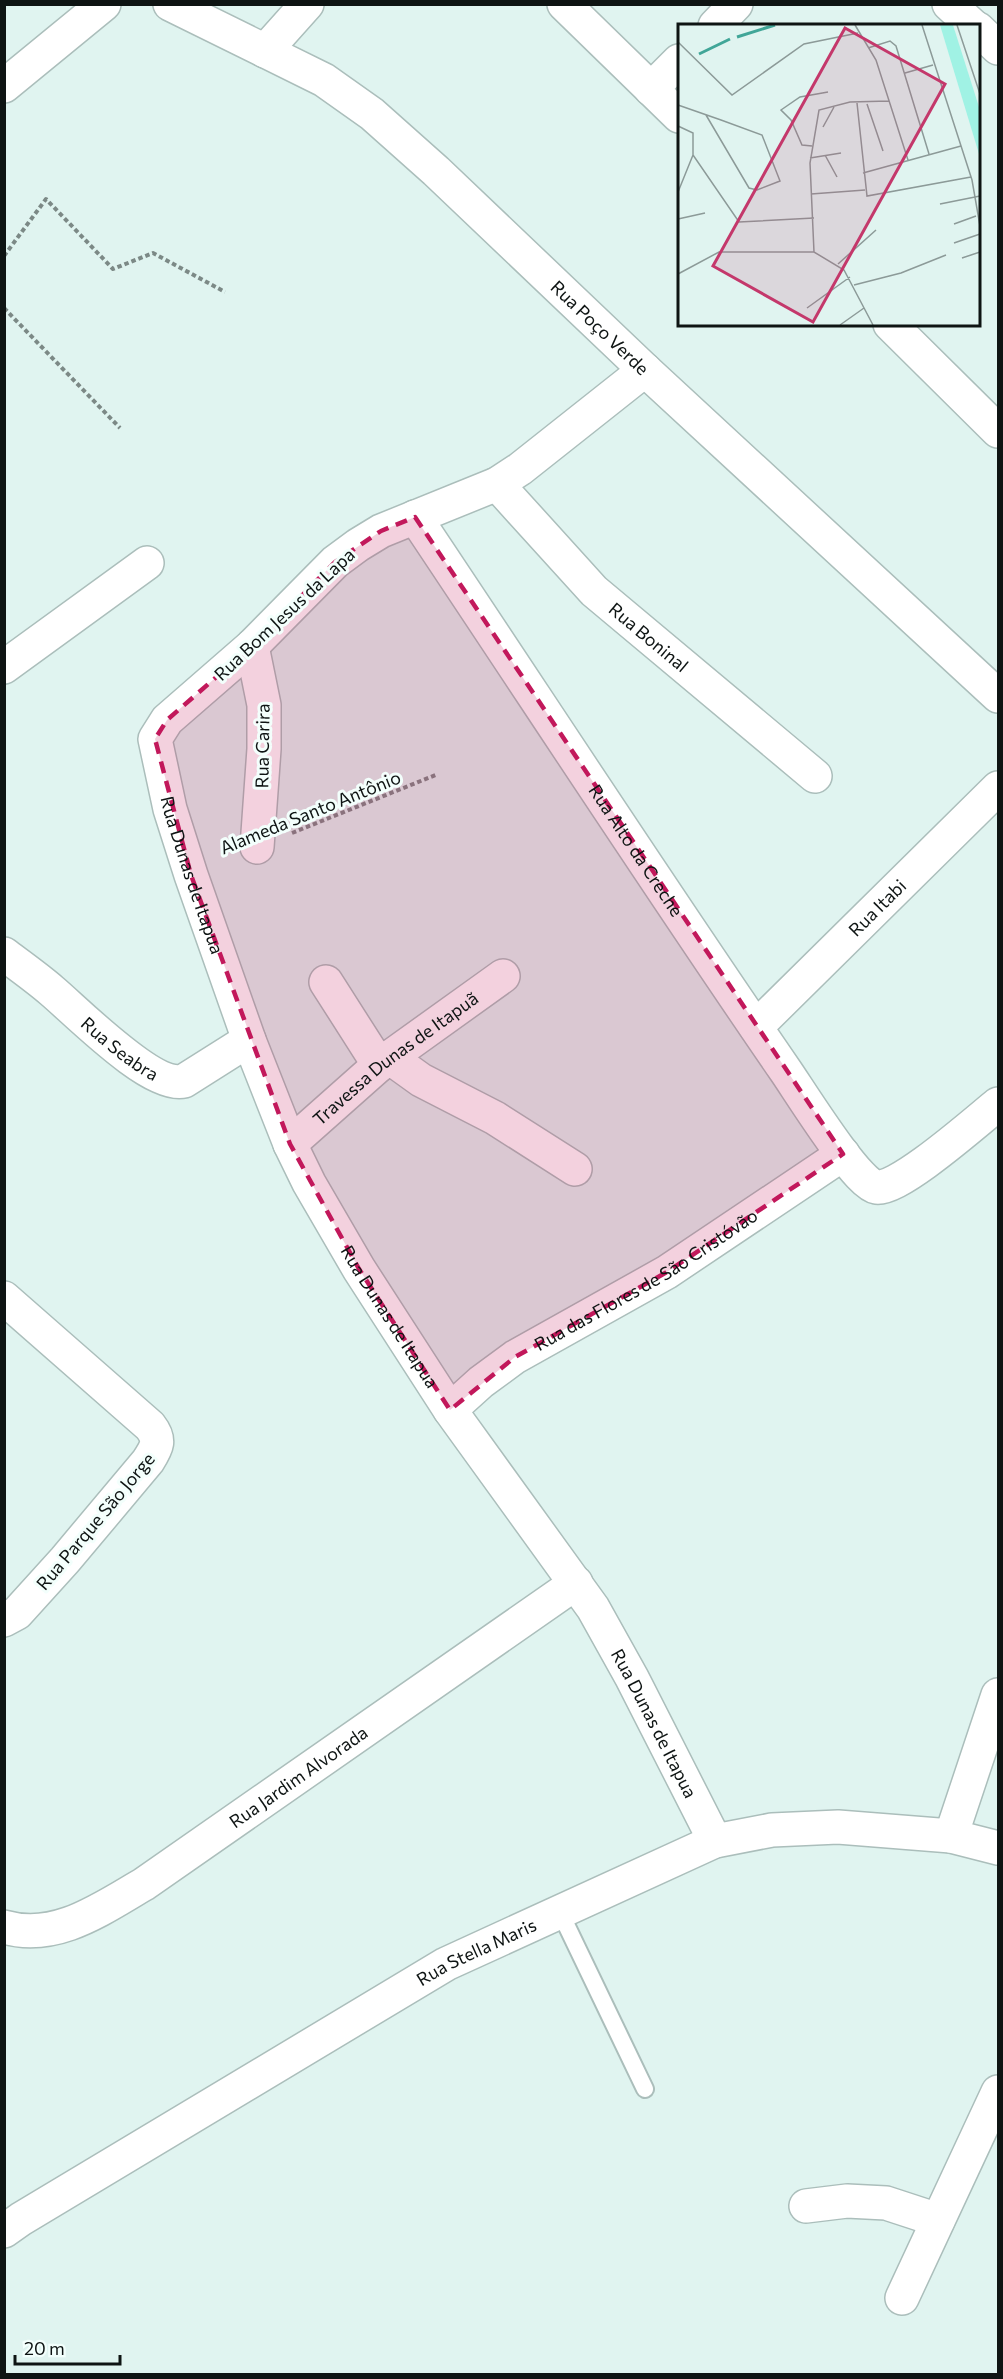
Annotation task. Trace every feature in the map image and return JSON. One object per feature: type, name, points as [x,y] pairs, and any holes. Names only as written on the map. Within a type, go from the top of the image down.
[{"type":"street","points":[[4,86],[104,4]]},
{"type":"street","name":"Rua Poço Verde","points":[[171,4],[324,80],[372,114],[436,171],[645,370],[999,696]]},
{"type":"street","points":[[265,51],[308,4]]},
{"type":"street","points":[[564,4],[678,115]]},
{"type":"street","points":[[717,24],[736,4]]},
{"type":"street","points":[[949,4],[971,24]]},
{"type":"street","points":[[979,30],[999,48]]},
{"type":"street","points":[[651,89],[678,62]]},
{"type":"street","points":[[892,326],[999,431]]},
{"type":"street","name":"Rua Bom Jesus da Lapa","points":[[155,747],[154,739],[167,720],[252,646],[335,562],[381,531],[497,484],[520,469],[645,370]]},
{"type":"street","name":"Rua Boninal","points":[[497,484],[594,591],[815,776]]},
{"type":"street","name":"Rua Alto da Creche","points":[[415,517],[756,1027],[843,1154],[864,1180],[872,1187],[892,1185],[910,1174],[999,1104]]},
{"type":"street","points":[[4,667],[147,563]]},
{"type":"street","name":"Rua Carira","points":[[252,646],[264,705],[264,749],[257,847]]},
{"type":"street","name":"Rua Dunas de Itapua","points":[[155,747],[173,820],[249,1040],[290,1144],[309,1183],[358,1269],[450,1410],[593,1608],[632,1678],[715,1841]]},
{"type":"street","name":"Rua Itabi","points":[[756,1027],[999,788]]},
{"type":"street","name":"Rua Seabra","points":[[4,954],[50,989],[120,1051],[144,1068],[170,1081],[177,1083],[184,1081],[249,1040]]},
{"type":"street","name":"Travessa Dunas de Itapuã","points":[[290,1144],[384,1061],[503,976]]},
{"type":"street","points":[[326,982],[384,1061],[495,1118],[575,1169]]},
{"type":"street","name":"Rua das Flores de São Cristóvão","points":[[450,1410],[481,1382],[515,1357],[667,1272],[843,1154]]},
{"type":"street","name":"Rua Parque São Jorge","points":[[4,1298],[150,1426],[158,1437],[158,1445],[141,1470],[65,1560],[17,1613],[4,1620]]},
{"type":"street","name":"Rua Jardim Alvorada","points":[[4,1927],[20,1932],[46,1931],[68,1925],[100,1910],[144,1884],[576,1583]]},
{"type":"street","points":[[951,1836],[999,1695]]},
{"type":"street","name":"Rua Stella Maris","points":[[4,2231],[446,1964],[715,1841],[772,1830],[838,1827],[951,1836],[999,1848]]},
{"type":"street","points":[[902,2298],[999,2092]]},
{"type":"street","points":[[806,2206],[847,2201],[886,2203],[938,2220]]},
{"type":"lane","points":[[560,1912],[645,2089]]},
{"type":"path","points":[[4,256],[46,199],[113,269],[153,253],[225,292]]},
{"type":"path","points":[[4,308],[120,428]]},
{"type":"path","name":"Alameda Santo Antônio","points":[[257,847],[438,774]]},
{"type":"highlighted area","points":[[415,517],[843,1154],[667,1272],[515,1357],[450,1410],[359,1269],[290,1144],[191,875],[155,739],[167,720],[252,646],[335,562],[381,531]]}]
